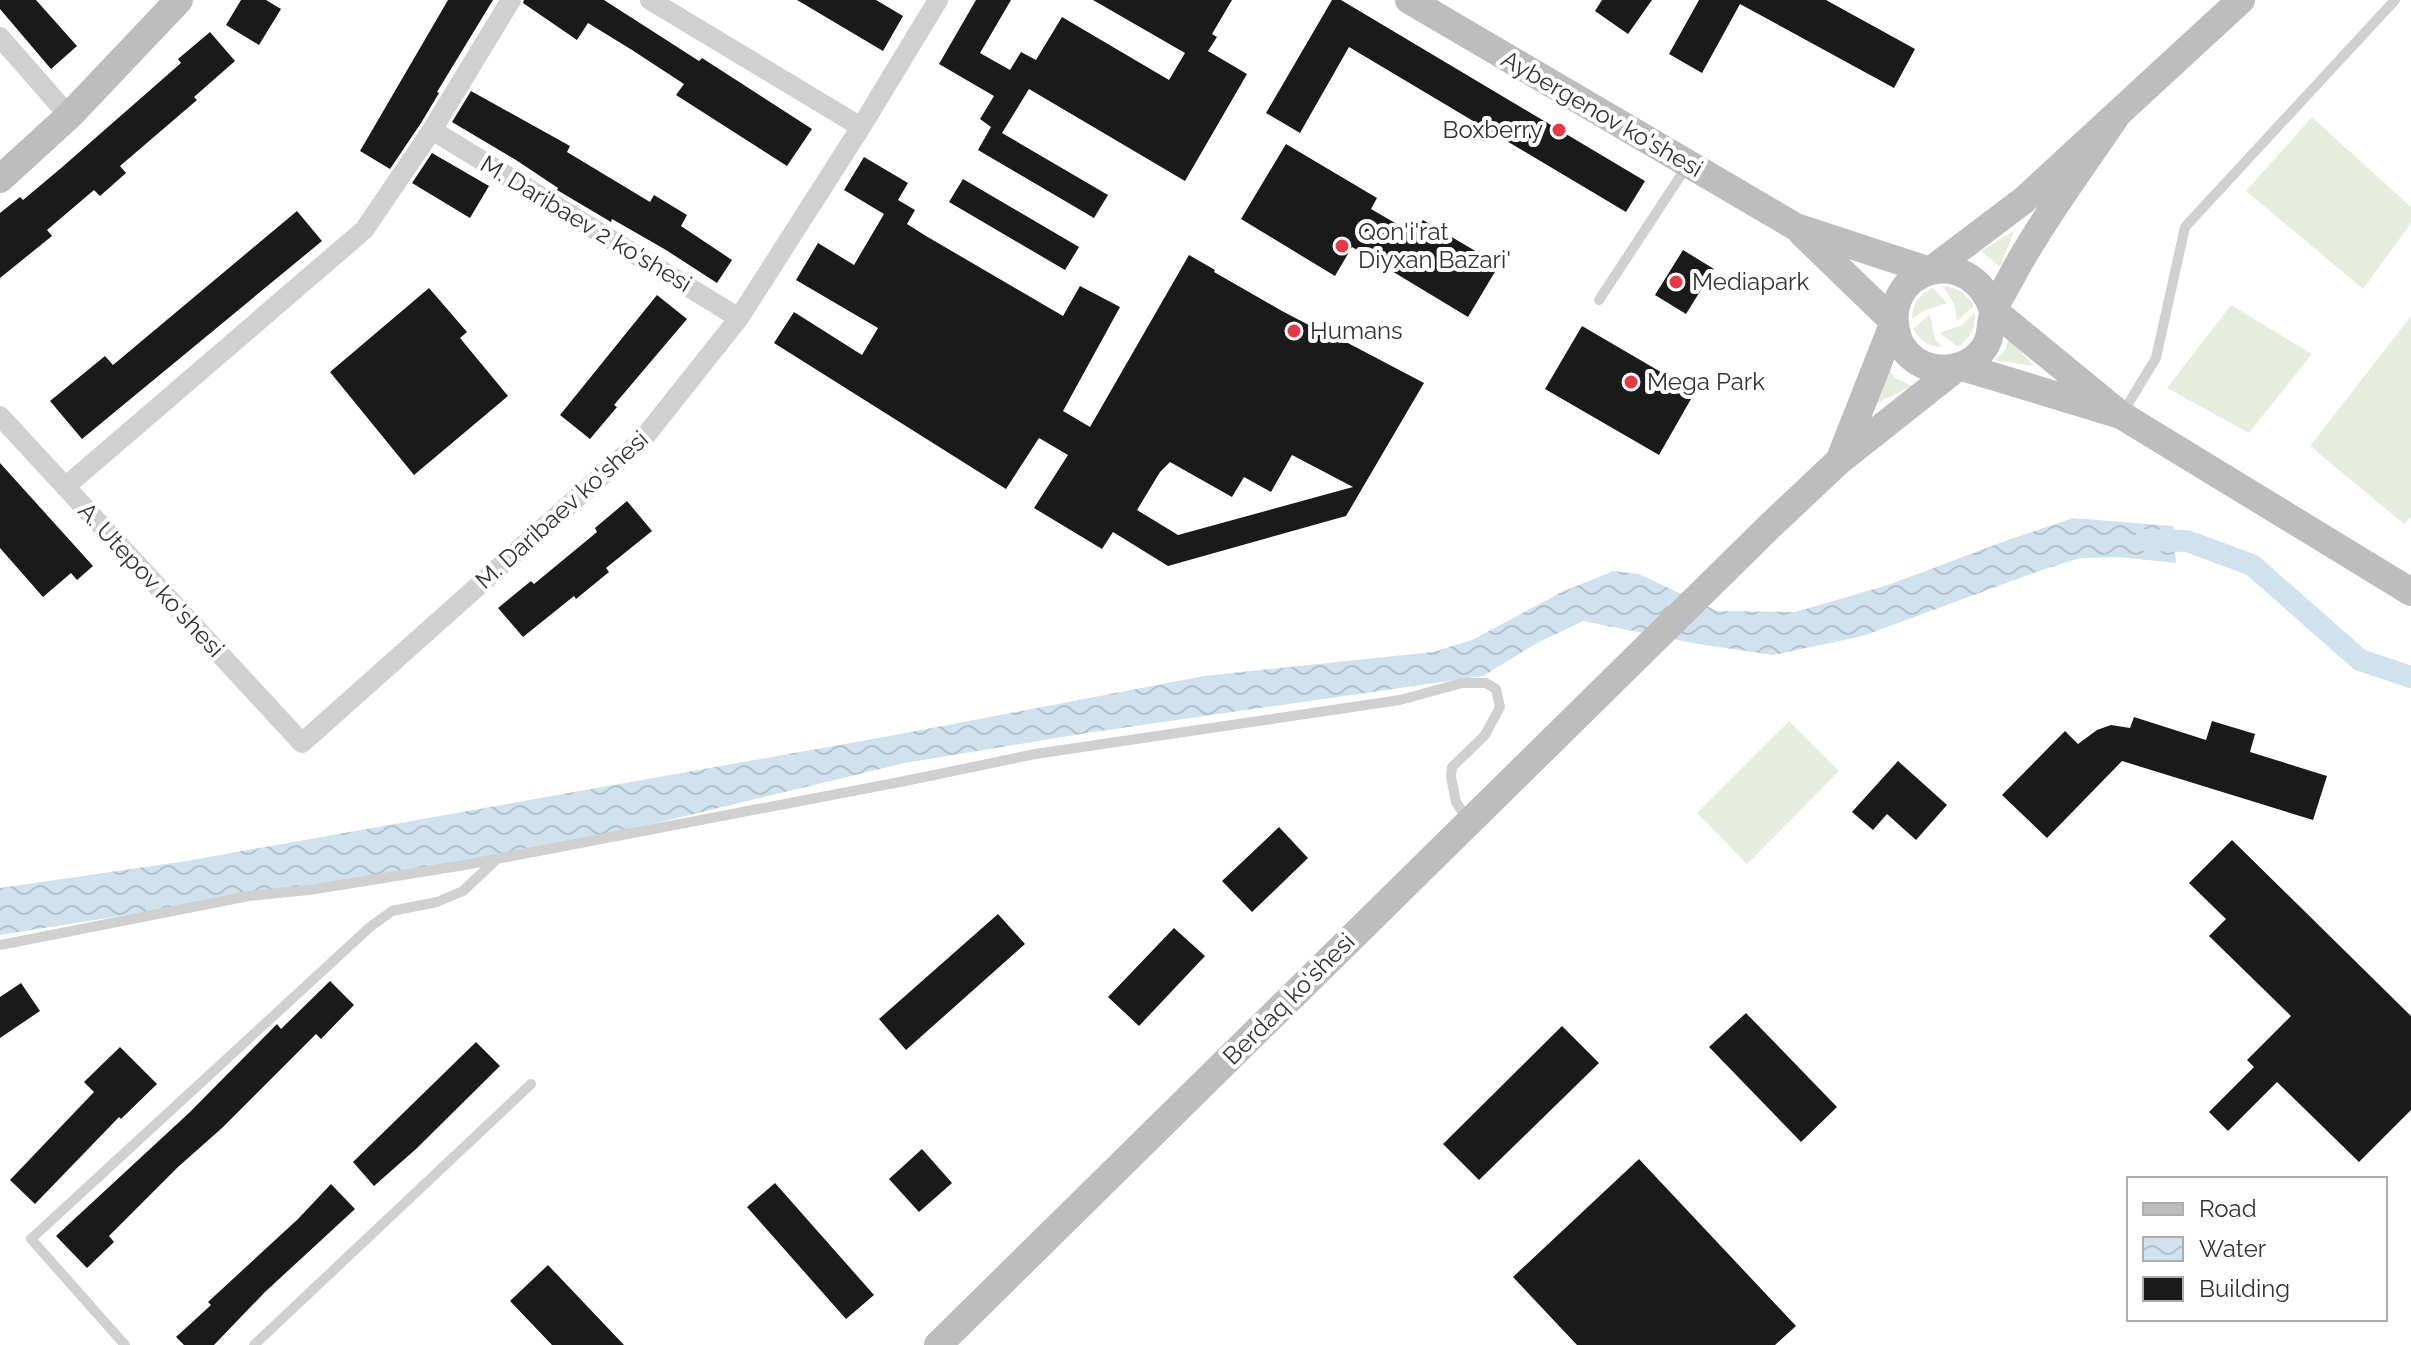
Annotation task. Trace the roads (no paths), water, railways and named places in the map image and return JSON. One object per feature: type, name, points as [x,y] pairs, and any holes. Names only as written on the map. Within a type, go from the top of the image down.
[{"type":"main road","points":[[0,179],[69,116],[179,0]]},
{"type":"main road","name":"Aybergenov ko'shesi","points":[[1409,0],[1796,227],[1930,271]]},
{"type":"main road","points":[[1930,271],[1946,269],[1970,277],[1988,295],[1993,310],[1993,330],[1987,345],[1975,358],[1959,366],[1941,369],[1924,365],[1908,355],[1898,340],[1894,322],[1895,306],[1903,290],[1914,278],[1930,271],[2024,200],[2241,0]]},
{"type":"main road","points":[[1993,310],[2038,229],[2115,118]]},
{"type":"main road","name":"Aybergenov ko'shesi","points":[[1796,227],[1894,322]]},
{"type":"main road","points":[[1993,310],[2121,415],[2411,592]]},
{"type":"main road","points":[[1839,461],[1894,322]]},
{"type":"main road","points":[[1959,366],[2121,415]]},
{"type":"main road","name":"Berdaq ko'shesi","points":[[938,1345],[1771,525],[1839,461],[1959,366]]},
{"type":"street","points":[[65,487],[364,230],[432,130],[511,0]]},
{"type":"street","points":[[650,0],[861,127]]},
{"type":"street","name":"M. Daribaev ko'shesi","points":[[302,743],[643,439],[739,318],[938,0]]},
{"type":"street","points":[[0,37],[69,116]]},
{"type":"street","name":"M. Daribaev 2 ko'shesi","points":[[432,130],[739,318]]},
{"type":"street","name":"A. Utepov ko'shesi","points":[[0,416],[302,743]]},
{"type":"lane","points":[[2121,415],[2156,358],[2185,227],[2395,0]]},
{"type":"lane","points":[[1599,300],[1688,164]]},
{"type":"lane","points":[[0,945],[249,896],[309,890],[497,859],[889,785],[1035,754],[1371,705],[1427,694],[1462,683],[1486,683],[1496,689],[1500,707],[1485,735],[1452,767],[1451,777],[1458,808],[1469,821]]},
{"type":"lane","points":[[125,1345],[31,1239],[370,927],[392,911],[437,902],[463,891],[497,859]]},
{"type":"lane","points":[[254,1345],[531,1084]]},
{"type":"water","points":[[2073,518],[2173,526],[2176,563],[2119,557],[2080,558],[1863,636],[1773,655],[1583,621],[1537,643],[1483,676],[1087,733],[905,763],[562,846],[0,935],[0,888],[186,861],[895,735],[1204,676],[1433,652],[1472,640],[1562,592],[1613,571],[1639,574],[1717,611],[1795,612],[1888,585]]},
{"type":"waterway","points":[[2145,540],[2187,541],[2252,565],[2360,660],[2411,677]]},
{"type":"place","name":"Boxberry","points":[[1559,130]]},
{"type":"place","name":"Qon'i'rat Diyxan Bazari'","points":[[1342,246]]},
{"type":"place","name":"Mediapark","points":[[1676,282]]},
{"type":"place","name":"Humans","points":[[1294,331]]},
{"type":"place","name":"Mega Park","points":[[1631,382]]}]
